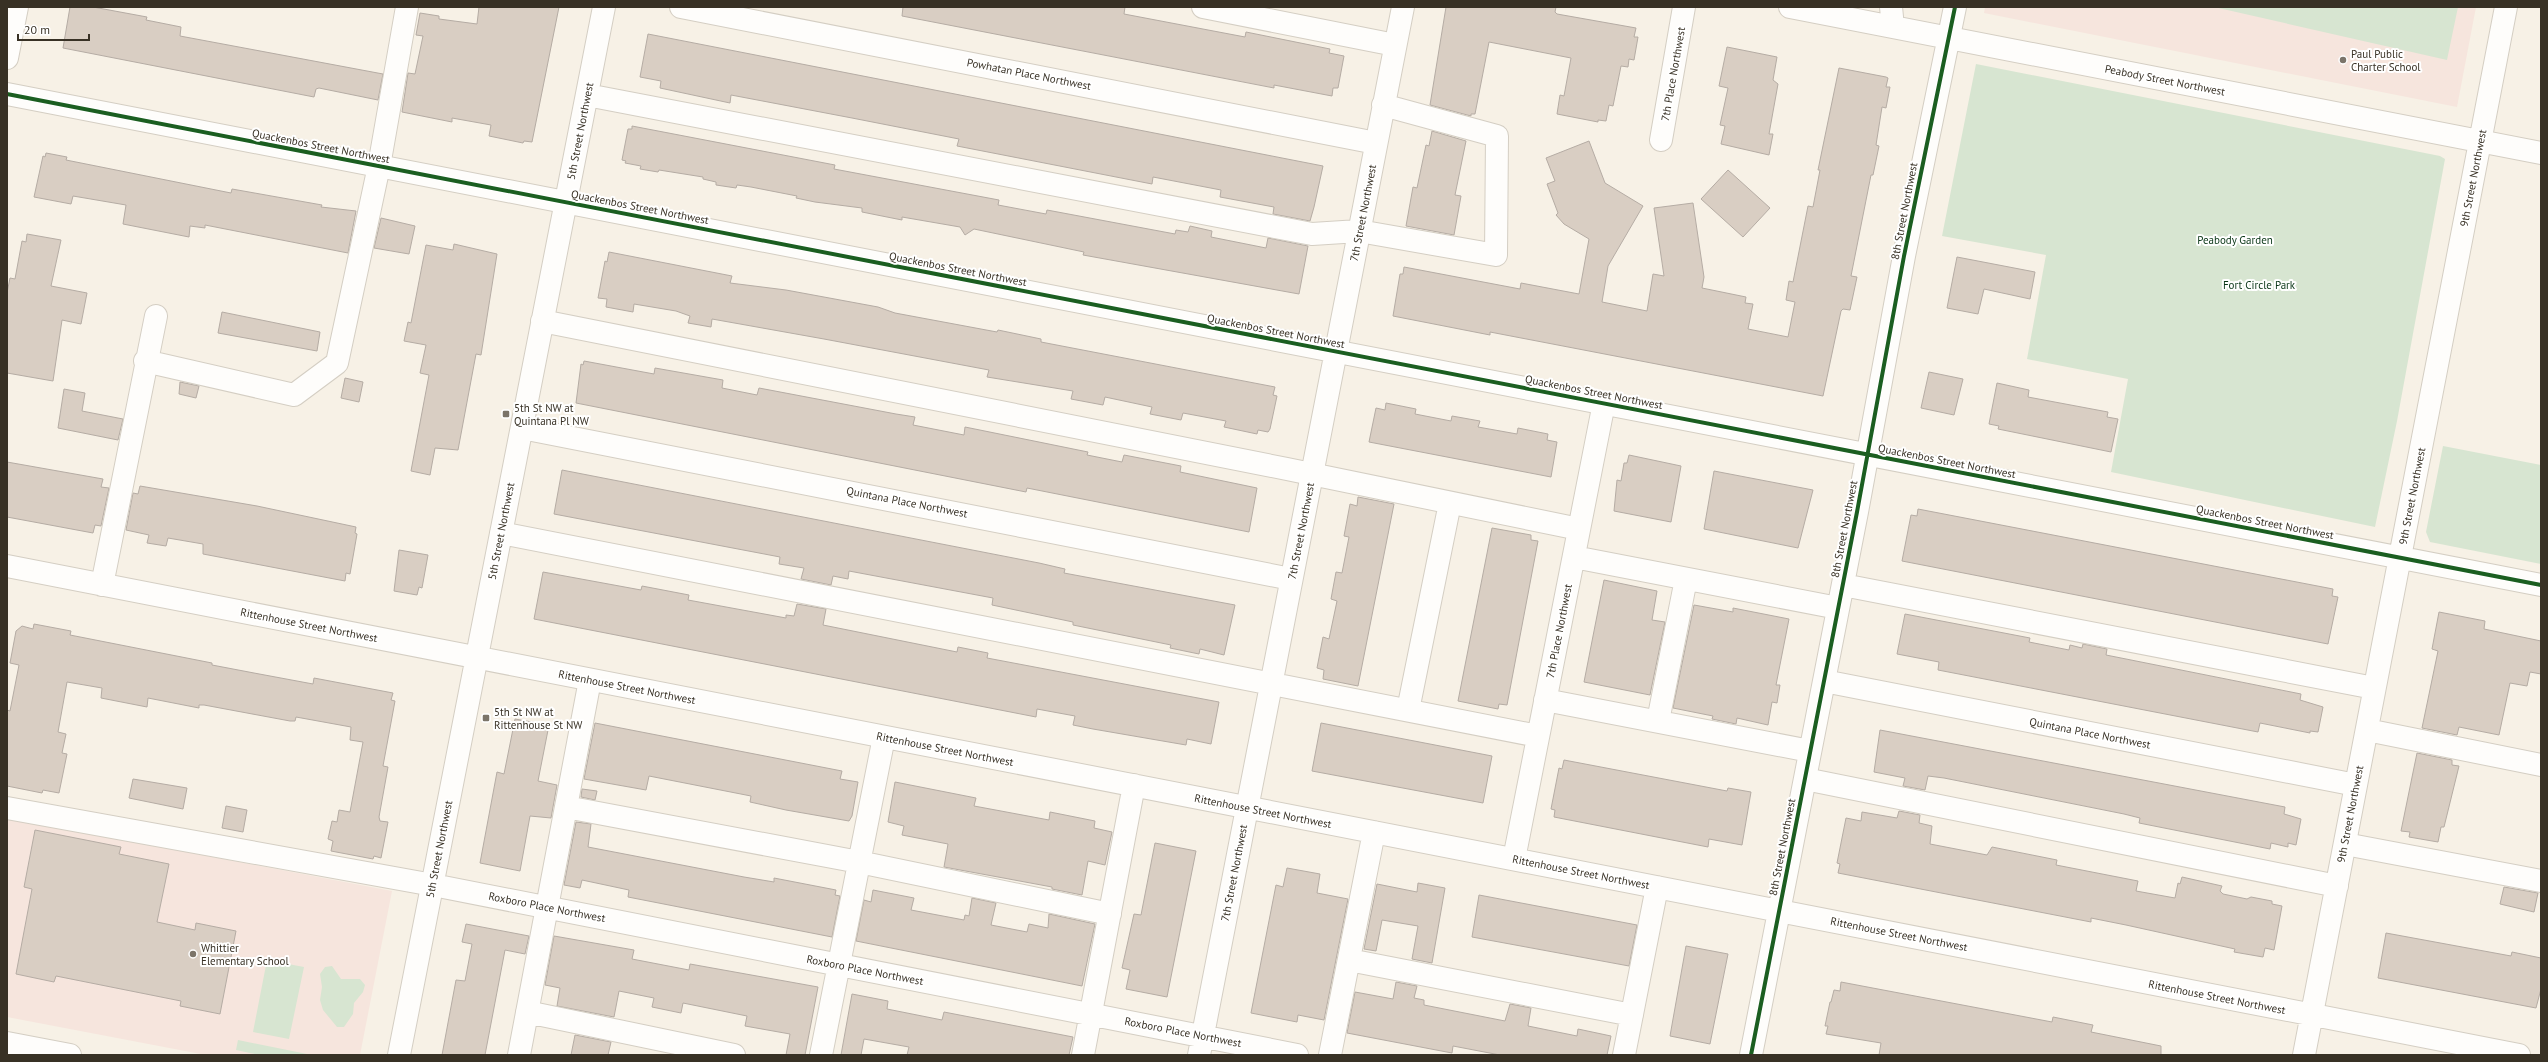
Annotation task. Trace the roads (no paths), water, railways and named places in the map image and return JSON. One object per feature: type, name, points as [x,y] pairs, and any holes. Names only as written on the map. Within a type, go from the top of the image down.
[{"type":"street","points":[[7,58],[17,7]]},
{"type":"street","points":[[145,361],[294,395],[337,363],[379,166],[407,7]]},
{"type":"street","name":"5th Street Northwest","points":[[399,1055],[604,7]]},
{"type":"street","name":"Powhatan Place Northwest","points":[[681,7],[1376,142]]},
{"type":"street","points":[[1203,7],[1395,45]]},
{"type":"street","name":"7th Street Northwest","points":[[1201,1045],[1403,7]]},
{"type":"street","name":"7th Place Northwest","points":[[1661,140],[1684,7]]},
{"type":"street","name":"Peabody Street Northwest","points":[[1790,7],[1892,17],[1949,38],[2541,153]]},
{"type":"street","name":"8th Street Northwest","points":[[1751,1055],[1843,585],[1904,256],[1955,7]]},
{"type":"street","name":"9th Street Northwest","points":[[2304,1055],[2506,7]]},
{"type":"street","name":"Quackenbos Street Northwest","points":[[7,94],[2541,585]]},
{"type":"street","points":[[587,95],[1312,234],[1359,231],[1496,255],[1497,136],[1383,105]]},
{"type":"street","points":[[102,585],[145,361],[156,316]]},
{"type":"street","points":[[542,321],[1312,474],[1579,529]]},
{"type":"street","name":"7th Place Northwest","points":[[1514,859],[1604,403]]},
{"type":"street","name":"Quintana Place Northwest","points":[[522,428],[1291,579]]},
{"type":"street","points":[[1408,710],[1450,503]]},
{"type":"street","points":[[501,533],[1272,682],[1538,736]]},
{"type":"street","points":[[1574,557],[1838,608]]},
{"type":"street","name":"Rittenhouse Street Northwest","points":[[7,566],[2519,1055]]},
{"type":"street","points":[[1658,721],[1686,579]]},
{"type":"street","points":[[1843,585],[2374,688]]},
{"type":"street","points":[[519,1055],[590,680]]},
{"type":"street","name":"Quintana Place Northwest","points":[[1824,681],[2356,785]]},
{"type":"street","points":[[1545,700],[1810,751]]},
{"type":"street","points":[[2367,730],[2541,765]]},
{"type":"street","points":[[821,1055],[884,737]]},
{"type":"street","points":[[1805,779],[2337,886]]},
{"type":"street","points":[[1083,1055],[1134,786]]},
{"type":"street","points":[[566,807],[859,862],[1110,914]]},
{"type":"street","name":"Roxboro Place Northwest","points":[[7,808],[432,885],[1091,1014],[1201,1045],[1297,1055]]},
{"type":"street","points":[[1330,1055],[1374,832]]},
{"type":"street","points":[[2344,844],[2541,881]]},
{"type":"street","points":[[1624,1055],[1657,887]]},
{"type":"street","points":[[1349,960],[1632,1015]]},
{"type":"street","points":[[527,1012],[734,1055]]},
{"type":"street","points":[[7,1043],[70,1055]]},
{"type":"place","name":"Paul Public Charter School","points":[[2343,60]]},
{"type":"place","name":"5th St NW at Quintana Pl NW","points":[[506,414]]},
{"type":"place","name":"5th St NW at Rittenhouse St NW","points":[[486,718]]},
{"type":"place","name":"Whittier Elementary School","points":[[193,954]]},
{"type":"park label","name":"Peabody Garden","points":[[2235,240]]},
{"type":"park label","name":"Fort Circle Park","points":[[2259,285]]}]
